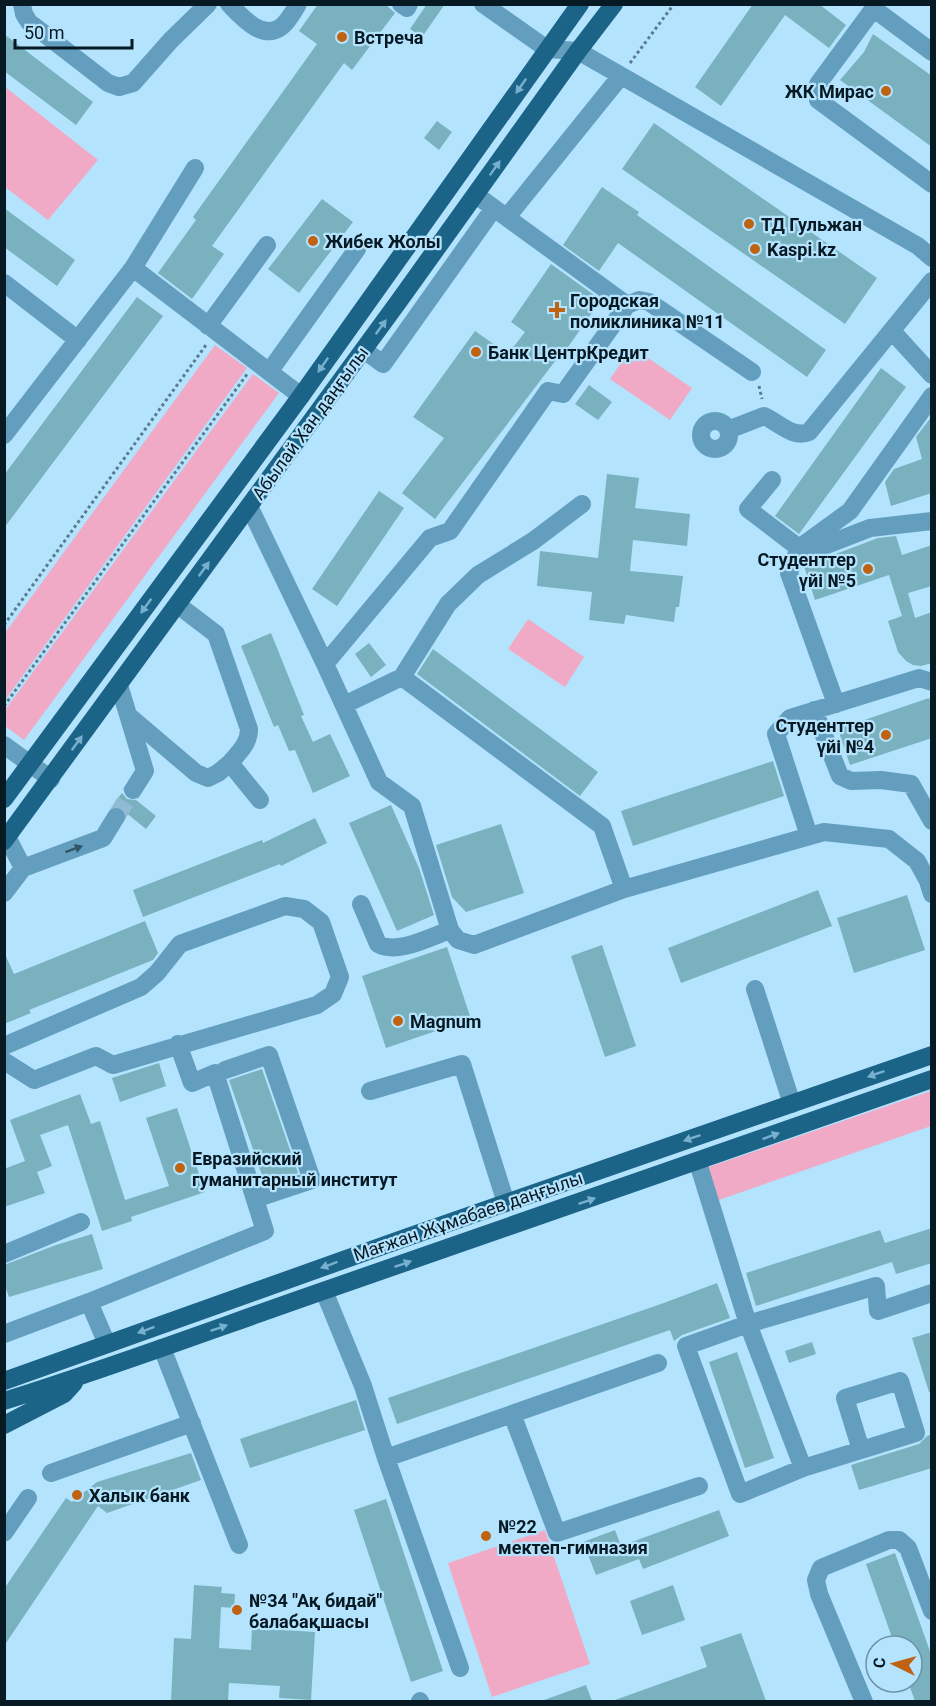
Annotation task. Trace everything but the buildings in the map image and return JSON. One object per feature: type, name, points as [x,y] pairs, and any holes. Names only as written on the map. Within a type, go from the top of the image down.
[{"type":"main road","name":"Абылай Хан даңғылы","points":[[4,799],[301,396],[580,4]]},
{"type":"main road","name":"Абылай Хан даңғылы","points":[[6,839],[614,4]]},
{"type":"main road","name":"Мағжан Жұмабаев даңғылы","points":[[4,1381],[932,1055]]},
{"type":"main road","name":"Мағжан Жұмабаев даңғылы","points":[[4,1401],[80,1378],[324,1291],[698,1163],[932,1078]]},
{"type":"main road","points":[[4,1425],[64,1394],[80,1378]]},
{"type":"street","points":[[22,4],[29,22],[108,83],[119,87],[133,83],[171,40],[208,4]]},
{"type":"street","points":[[230,4],[248,22],[260,30],[274,31],[283,26],[298,4]]},
{"type":"street","points":[[401,4],[407,8],[409,4]]},
{"type":"street","points":[[483,4],[547,49],[578,51],[918,246],[932,258]]},
{"type":"street","points":[[932,52],[876,7],[818,84],[818,100],[932,184]]},
{"type":"street","points":[[364,350],[382,364],[500,213],[620,76]]},
{"type":"street","points":[[4,435],[133,268],[195,168]]},
{"type":"street","points":[[476,195],[627,305]]},
{"type":"street","points":[[212,328],[267,245]]},
{"type":"street","points":[[262,367],[357,249]]},
{"type":"street","points":[[133,268],[301,396]]},
{"type":"street","points":[[728,430],[764,416],[795,434],[809,432],[932,281]]},
{"type":"street","points":[[4,283],[78,340]]},
{"type":"street","points":[[326,664],[430,538],[450,531],[548,390],[563,394],[627,305],[639,300],[649,302],[752,372]]},
{"type":"street","points":[[892,330],[932,375]]},
{"type":"street","points":[[836,704],[789,573],[798,552],[850,511],[932,396]]},
{"type":"street","points":[[772,480],[748,509],[798,552]]},
{"type":"street","points":[[344,705],[402,677],[448,604],[478,575],[533,541],[582,504]]},
{"type":"street","points":[[249,506],[326,664],[379,782],[412,806],[450,930],[458,940],[474,945],[624,889],[824,832],[890,839],[917,861],[932,894]]},
{"type":"street","points":[[798,552],[870,528],[932,521]]},
{"type":"street","points":[[129,716],[196,773],[208,778],[230,763],[249,738],[249,729],[216,634],[178,605]]},
{"type":"street","points":[[402,677],[602,826],[624,889]]},
{"type":"street","points":[[809,836],[776,734],[790,718],[814,710],[920,678],[932,682]]},
{"type":"street","points":[[119,685],[145,771],[133,790]]},
{"type":"street","points":[[814,710],[840,776],[851,781],[881,780],[911,784],[932,821]]},
{"type":"street","points":[[4,745],[51,779]]},
{"type":"street","points":[[230,763],[260,800]]},
{"type":"street","points":[[4,893],[23,868],[104,838],[116,818]]},
{"type":"street","points":[[6,839],[23,868]]},
{"type":"street","points":[[361,904],[378,944],[384,948],[397,949],[450,930]]},
{"type":"street","points":[[4,1046],[141,987],[157,973],[180,944],[285,906],[304,909],[321,922],[340,977],[333,994],[317,1005],[178,1044],[114,1065],[96,1056],[34,1080],[4,1061]]},
{"type":"street","points":[[755,989],[792,1104]]},
{"type":"street","points":[[4,1334],[265,1231],[214,1073],[192,1083],[178,1044]]},
{"type":"street","points":[[225,1070],[269,1055],[312,1180],[255,1198]]},
{"type":"street","points":[[370,1091],[462,1064],[506,1203]]},
{"type":"street","points":[[698,1163],[748,1324],[803,1468]]},
{"type":"street","points":[[4,1254],[81,1222]]},
{"type":"street","points":[[861,1450],[803,1468],[740,1494],[686,1346],[748,1324],[876,1286],[878,1311],[932,1293]]},
{"type":"street","points":[[324,1291],[363,1386],[460,1668]]},
{"type":"street","points":[[88,1302],[107,1344]]},
{"type":"street","points":[[162,1348],[239,1545]]},
{"type":"street","points":[[386,1458],[658,1363]]},
{"type":"street","points":[[512,1414],[557,1533],[699,1486]]},
{"type":"street","points":[[51,1473],[192,1423]]},
{"type":"street","points":[[4,1533],[28,1497]]},
{"type":"street","points":[[864,1701],[819,1594],[816,1580],[821,1568],[889,1540],[898,1540],[908,1548],[932,1611]]},
{"type":"path","points":[[620,76],[674,4]]},
{"type":"path","points":[[4,625],[212,328]]},
{"type":"path","points":[[4,706],[262,367]]},
{"type":"path","points":[[752,372],[760,390],[764,416]]},
{"type":"shaded area","points":[[4,86],[98,160],[48,220],[5,187]]},
{"type":"shaded area","points":[[215,345],[247,368],[5,700],[5,633]]},
{"type":"shaded area","points":[[632,347],[692,388],[670,420],[610,379]]},
{"type":"shaded area","points":[[253,374],[279,393],[24,740],[5,726],[5,710]]},
{"type":"shaded area","points":[[528,619],[584,657],[565,687],[508,649]]},
{"type":"shaded area","points":[[931,1091],[931,1126],[716,1201],[706,1168]]},
{"type":"shaded area","points":[[545,1530],[590,1664],[492,1697],[448,1563]]},
{"type":"tunnel","points":[[116,817],[133,790]]},
{"type":"place","name":"Встреча","points":[[342,37]]},
{"type":"place","name":"ЖК Мирас","points":[[886,91]]},
{"type":"place","name":"ТД Гульжан","points":[[749,224]]},
{"type":"place","name":"Жибек Жолы","points":[[313,241]]},
{"type":"place","name":"Kaspi.kz","points":[[755,249]]},
{"type":"place","name":"Городская поликлиника №11","points":[[557,310]]},
{"type":"place","name":"Банк ЦентрКредит","points":[[476,352]]},
{"type":"place","name":"Студенттер үйі №5","points":[[868,569]]},
{"type":"place","name":"Студенттер үйі №4","points":[[886,735]]},
{"type":"place","name":"Magnum","points":[[398,1021]]},
{"type":"place","name":"Евразийский гуманитарный институт","points":[[180,1168]]},
{"type":"place","name":"Халык банк","points":[[77,1495]]},
{"type":"place","name":"№22 мектеп-гимназия","points":[[486,1536]]},
{"type":"place","name":"№34 \"Ақ бидай\" балабақшасы","points":[[237,1610]]}]
